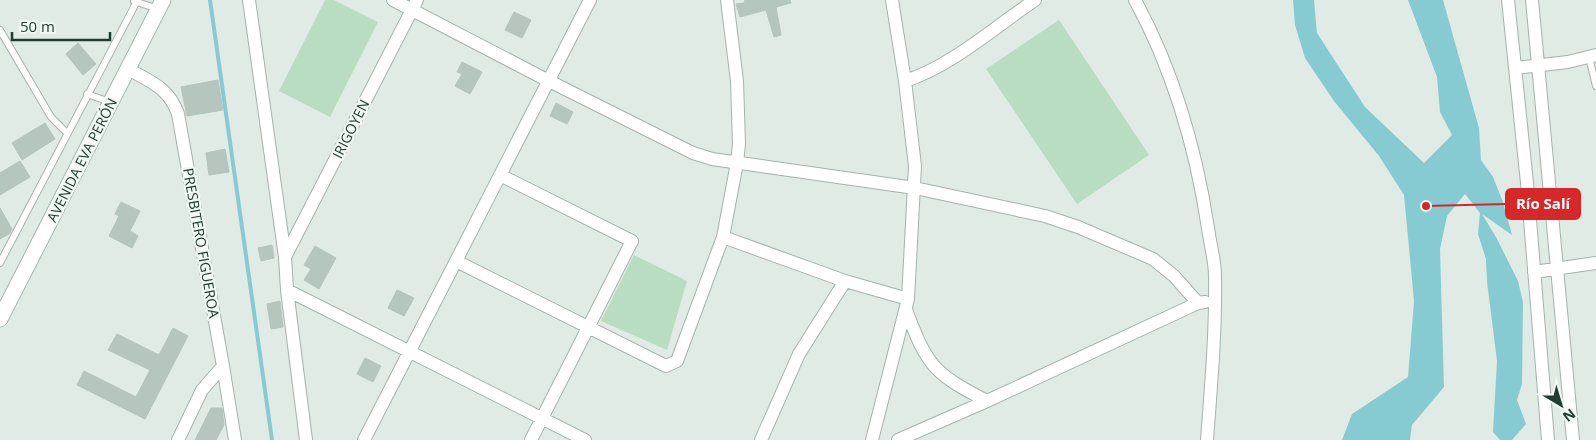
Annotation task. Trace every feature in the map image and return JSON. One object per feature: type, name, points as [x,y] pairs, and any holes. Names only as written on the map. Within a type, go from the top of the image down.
[{"type":"main road","name":"AVENIDA EVA PERÓN","points":[[0,319],[161,5]]},
{"type":"street","points":[[249,0],[285,257],[287,290],[306,440]]},
{"type":"street","points":[[393,0],[415,5],[547,80],[693,153],[712,159],[737,163],[915,188],[1045,216],[1104,237],[1153,259],[1174,276],[1198,303]]},
{"type":"street","points":[[366,440],[547,80],[590,0]]},
{"type":"street","points":[[456,262],[666,366],[677,361],[723,237],[737,163],[739,144],[738,81],[727,0]]},
{"type":"street","points":[[872,440],[907,305],[915,188],[915,166],[905,81],[892,0]]},
{"type":"street","points":[[905,81],[939,67],[1035,0]]},
{"type":"street","points":[[1135,0],[1157,46],[1173,88],[1193,154],[1206,213],[1215,274],[1215,344],[1207,440]]},
{"type":"street","points":[[1508,0],[1548,440]]},
{"type":"street","points":[[1532,0],[1573,440]]},
{"type":"street","name":"IRIGOYEN","points":[[285,257],[415,5]]},
{"type":"street","points":[[1515,68],[1568,62],[1593,56]]},
{"type":"street","name":"PRESBITERO FIGUEROA","points":[[128,70],[166,92],[174,102],[178,114],[224,366],[235,440]]},
{"type":"street","points":[[500,175],[632,241],[531,440]]},
{"type":"street","points":[[723,237],[907,305],[926,354],[936,369],[960,386],[987,401]]},
{"type":"street","points":[[1534,272],[1596,263]]},
{"type":"street","points":[[761,440],[799,354],[845,281]]},
{"type":"street","points":[[287,290],[585,440]]},
{"type":"street","points":[[898,440],[918,436],[987,401],[1198,303],[1215,301]]},
{"type":"street","points":[[178,440],[202,390],[224,366]]},
{"type":"lane","points":[[0,264],[135,1],[161,5]]},
{"type":"lane","points":[[0,30],[51,117],[67,133]]},
{"type":"lane","points":[[1593,56],[1596,86]]},
{"type":"lane","points":[[87,94],[111,102]]},
{"type":"green space","points":[[325,0],[334,0],[378,22],[330,117],[279,91]]},
{"type":"green space","points":[[1059,20],[1149,155],[1077,204],[986,69]]},
{"type":"green space","points":[[634,255],[687,281],[667,350],[601,321]]},
{"type":"water","points":[[1293,0],[1314,0],[1317,33],[1365,107],[1424,163],[1452,135],[1440,112],[1437,77],[1408,0],[1443,0],[1479,128],[1481,160],[1493,177],[1503,202],[1512,235],[1482,214],[1518,281],[1523,302],[1522,384],[1517,400],[1526,424],[1512,440],[1500,440],[1493,432],[1497,361],[1486,259],[1478,234],[1480,213],[1465,194],[1447,216],[1440,249],[1444,387],[1412,425],[1410,440],[1342,440],[1352,414],[1408,377],[1414,301],[1404,195],[1379,156],[1334,101],[1305,58],[1295,25]]},
{"type":"building","points":[[745,0],[790,0],[791,3],[776,7],[781,35],[774,37],[766,10],[740,17],[736,4],[744,3]]},
{"type":"building","points":[[514,12],[531,20],[522,38],[505,30]]},
{"type":"building","points":[[78,43],[96,64],[83,75],[66,54]]},
{"type":"building","points":[[462,62],[482,72],[470,94],[455,86],[462,74],[457,72]]},
{"type":"building","points":[[218,80],[223,110],[187,116],[181,87]]},
{"type":"building","points":[[556,103],[573,112],[567,124],[550,116]]},
{"type":"building","points":[[45,123],[55,139],[22,160],[12,143]]},
{"type":"building","points":[[225,149],[229,172],[209,175],[206,153]]},
{"type":"building","points":[[20,161],[30,177],[0,195],[0,173]]},
{"type":"building","points":[[121,202],[140,211],[130,231],[138,236],[132,248],[109,236],[119,216],[115,214]]},
{"type":"building","points":[[0,208],[12,229],[9,234],[0,239]]},
{"type":"building","points":[[272,245],[274,258],[261,261],[258,248]]},
{"type":"building","points":[[315,246],[336,258],[319,289],[304,280],[311,269],[304,265]]},
{"type":"building","points":[[397,290],[414,298],[404,316],[388,308]]},
{"type":"building","points":[[280,301],[283,327],[271,329],[267,304]]},
{"type":"building","points":[[173,328],[188,336],[145,419],[77,385],[84,371],[136,397],[150,370],[108,350],[117,334],[159,355]]},
{"type":"building","points":[[365,358],[381,366],[373,382],[357,374]]},
{"type":"building","points":[[211,408],[222,408],[224,425],[216,440],[195,440]]},
{"type":"waterway","points":[[210,0],[272,440]]},
{"type":"place","name":"Río Salí","points":[[1426,206]]}]
